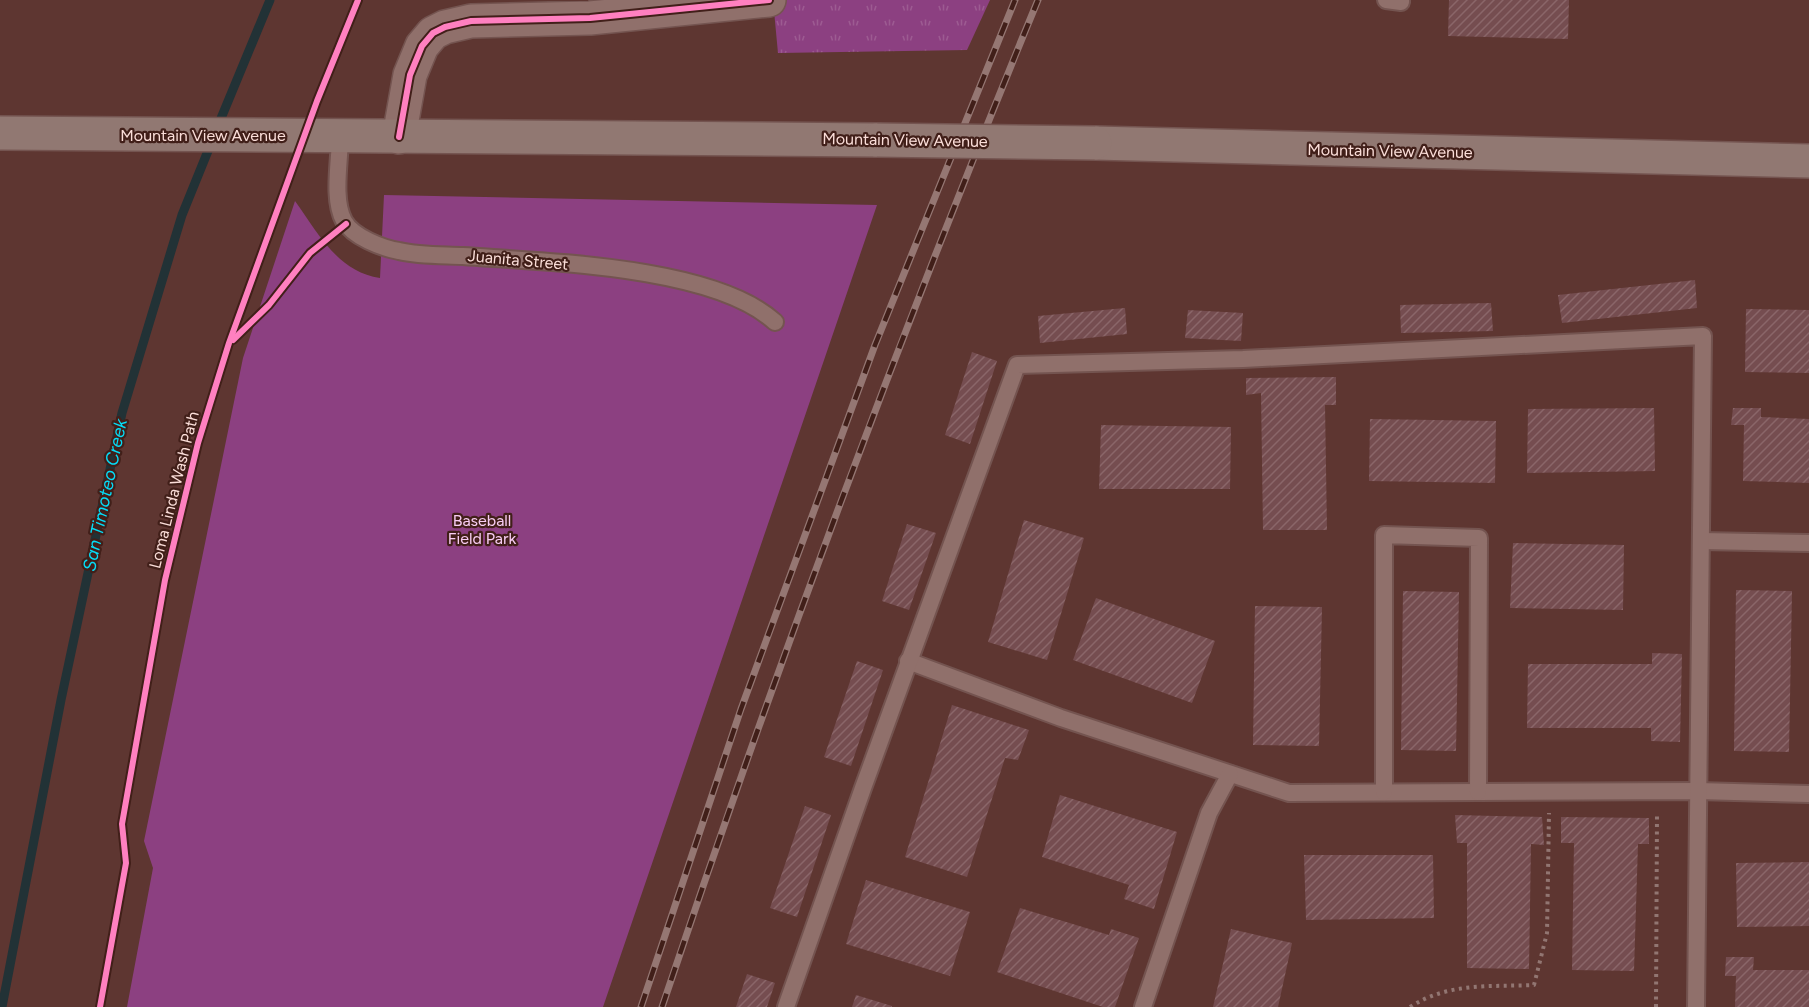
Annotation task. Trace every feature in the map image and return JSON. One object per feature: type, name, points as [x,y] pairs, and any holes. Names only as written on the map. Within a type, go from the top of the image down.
[{"type":"main road","name":"Mountain View Avenue","points":[[0,133],[1095,143],[1809,160]]},
{"type":"street","points":[[399,137],[410,75],[422,46],[433,33],[445,27],[471,21],[590,18],[769,0]]},
{"type":"lane","points":[[1386,0],[1401,2],[1401,0]]},
{"type":"lane","name":"Juanita Street","points":[[329,136],[339,210],[346,224],[366,239],[399,251],[564,263],[696,283],[759,308],[775,322]]},
{"type":"lane","points":[[786,1007],[908,662],[1017,365],[1254,358],[1703,336],[1696,1007]]},
{"type":"lane","points":[[1384,792],[1384,535],[1479,538],[1478,792]]},
{"type":"lane","points":[[1701,541],[1809,543]]},
{"type":"lane","points":[[908,662],[1061,718],[1289,793],[1698,790],[1809,794]]},
{"type":"lane","points":[[1143,1007],[1209,813],[1230,774]]},
{"type":"path","points":[[1656,791],[1659,857],[1656,1007]]},
{"type":"path","points":[[1410,1007],[1422,999],[1455,988],[1534,985],[1547,933],[1550,792]]},
{"type":"green space","points":[[773,0],[990,0],[967,50],[778,53]]},
{"type":"green space","name":"Baseball Field Park","points":[[384,195],[877,205],[603,1007],[127,1007],[153,868],[144,841],[243,358],[295,201],[321,238],[341,259],[352,268],[380,278]]},
{"type":"building","points":[[1449,0],[1569,0],[1568,39],[1448,36]]},
{"type":"building","points":[[1695,280],[1697,308],[1562,323],[1558,295]]},
{"type":"building","points":[[1491,303],[1493,331],[1401,333],[1400,305]]},
{"type":"building","points":[[1125,308],[1127,334],[1040,343],[1038,316]]},
{"type":"building","points":[[1746,309],[1809,310],[1809,373],[1745,372]]},
{"type":"building","points":[[1188,310],[1243,313],[1241,341],[1185,338]]},
{"type":"building","points":[[972,352],[997,361],[970,444],[945,435]]},
{"type":"building","points":[[1336,377],[1336,405],[1325,405],[1327,530],[1263,530],[1261,393],[1246,395],[1246,378]]},
{"type":"building","points":[[1654,408],[1655,471],[1527,473],[1528,409]]},
{"type":"building","points":[[1733,408],[1761,408],[1761,417],[1809,419],[1809,483],[1743,481],[1744,425],[1731,425]]},
{"type":"building","points":[[1370,419],[1496,421],[1495,483],[1369,481]]},
{"type":"building","points":[[1101,425],[1231,427],[1230,489],[1099,489]]},
{"type":"building","points":[[1024,520],[1084,538],[1047,660],[988,642]]},
{"type":"building","points":[[907,524],[936,533],[909,610],[882,601]]},
{"type":"building","points":[[1513,543],[1624,545],[1623,610],[1510,608]]},
{"type":"building","points":[[1736,590],[1792,591],[1789,752],[1734,751]]},
{"type":"building","points":[[1403,591],[1459,592],[1456,751],[1401,750]]},
{"type":"building","points":[[1096,598],[1215,641],[1192,703],[1073,660]]},
{"type":"building","points":[[1255,606],[1322,607],[1319,746],[1253,745]]},
{"type":"building","points":[[1652,653],[1682,654],[1680,742],[1651,741],[1651,728],[1527,728],[1528,664],[1652,664]]},
{"type":"building","points":[[857,661],[883,670],[851,766],[824,757]]},
{"type":"building","points":[[952,705],[1029,730],[1018,760],[1005,758],[967,877],[905,857]]},
{"type":"building","points":[[1060,795],[1177,832],[1154,909],[1124,899],[1129,885],[1042,857]]},
{"type":"building","points":[[805,806],[831,815],[797,917],[770,908]]},
{"type":"building","points":[[1455,815],[1542,817],[1544,845],[1531,844],[1529,969],[1467,968],[1467,843],[1457,843]]},
{"type":"building","points":[[1561,817],[1649,818],[1649,844],[1638,844],[1634,971],[1572,970],[1574,843],[1561,843]]},
{"type":"building","points":[[1304,855],[1433,855],[1434,918],[1306,920]]},
{"type":"building","points":[[1809,862],[1809,926],[1737,927],[1736,863]]},
{"type":"building","points":[[866,880],[970,912],[950,976],[846,944]]},
{"type":"building","points":[[1020,908],[1109,935],[1111,929],[1139,938],[1115,1007],[1103,1007],[997,972]]},
{"type":"building","points":[[1231,929],[1292,943],[1278,1007],[1213,1007]]},
{"type":"building","points":[[1726,957],[1754,957],[1753,970],[1809,970],[1809,1007],[1735,1007],[1736,976],[1725,976]]},
{"type":"building","points":[[747,974],[775,983],[767,1007],[736,1007]]},
{"type":"building","points":[[856,995],[892,1006],[892,1007],[852,1007]]},
{"type":"waterway","name":"San Timoteo Creek","points":[[217,128],[270,0]]},
{"type":"waterway","name":"San Timoteo Creek","points":[[2,1007],[61,700],[122,413],[182,215],[212,141]]},
{"type":"railway","points":[[641,1007],[741,709],[875,345],[1015,0]]},
{"type":"railway","points":[[662,1007],[841,500],[937,250],[1038,0]]},
{"type":"cycle path","name":"Loma Linda Wash Path","points":[[100,1007],[126,863],[122,824],[165,580],[198,443],[229,343],[317,101],[358,0]]},
{"type":"cycle path","points":[[399,137],[410,75],[422,46],[433,33],[445,27],[471,21],[590,18],[769,0]]},
{"type":"cycle path","points":[[233,340],[269,305],[310,253],[346,224]]}]
